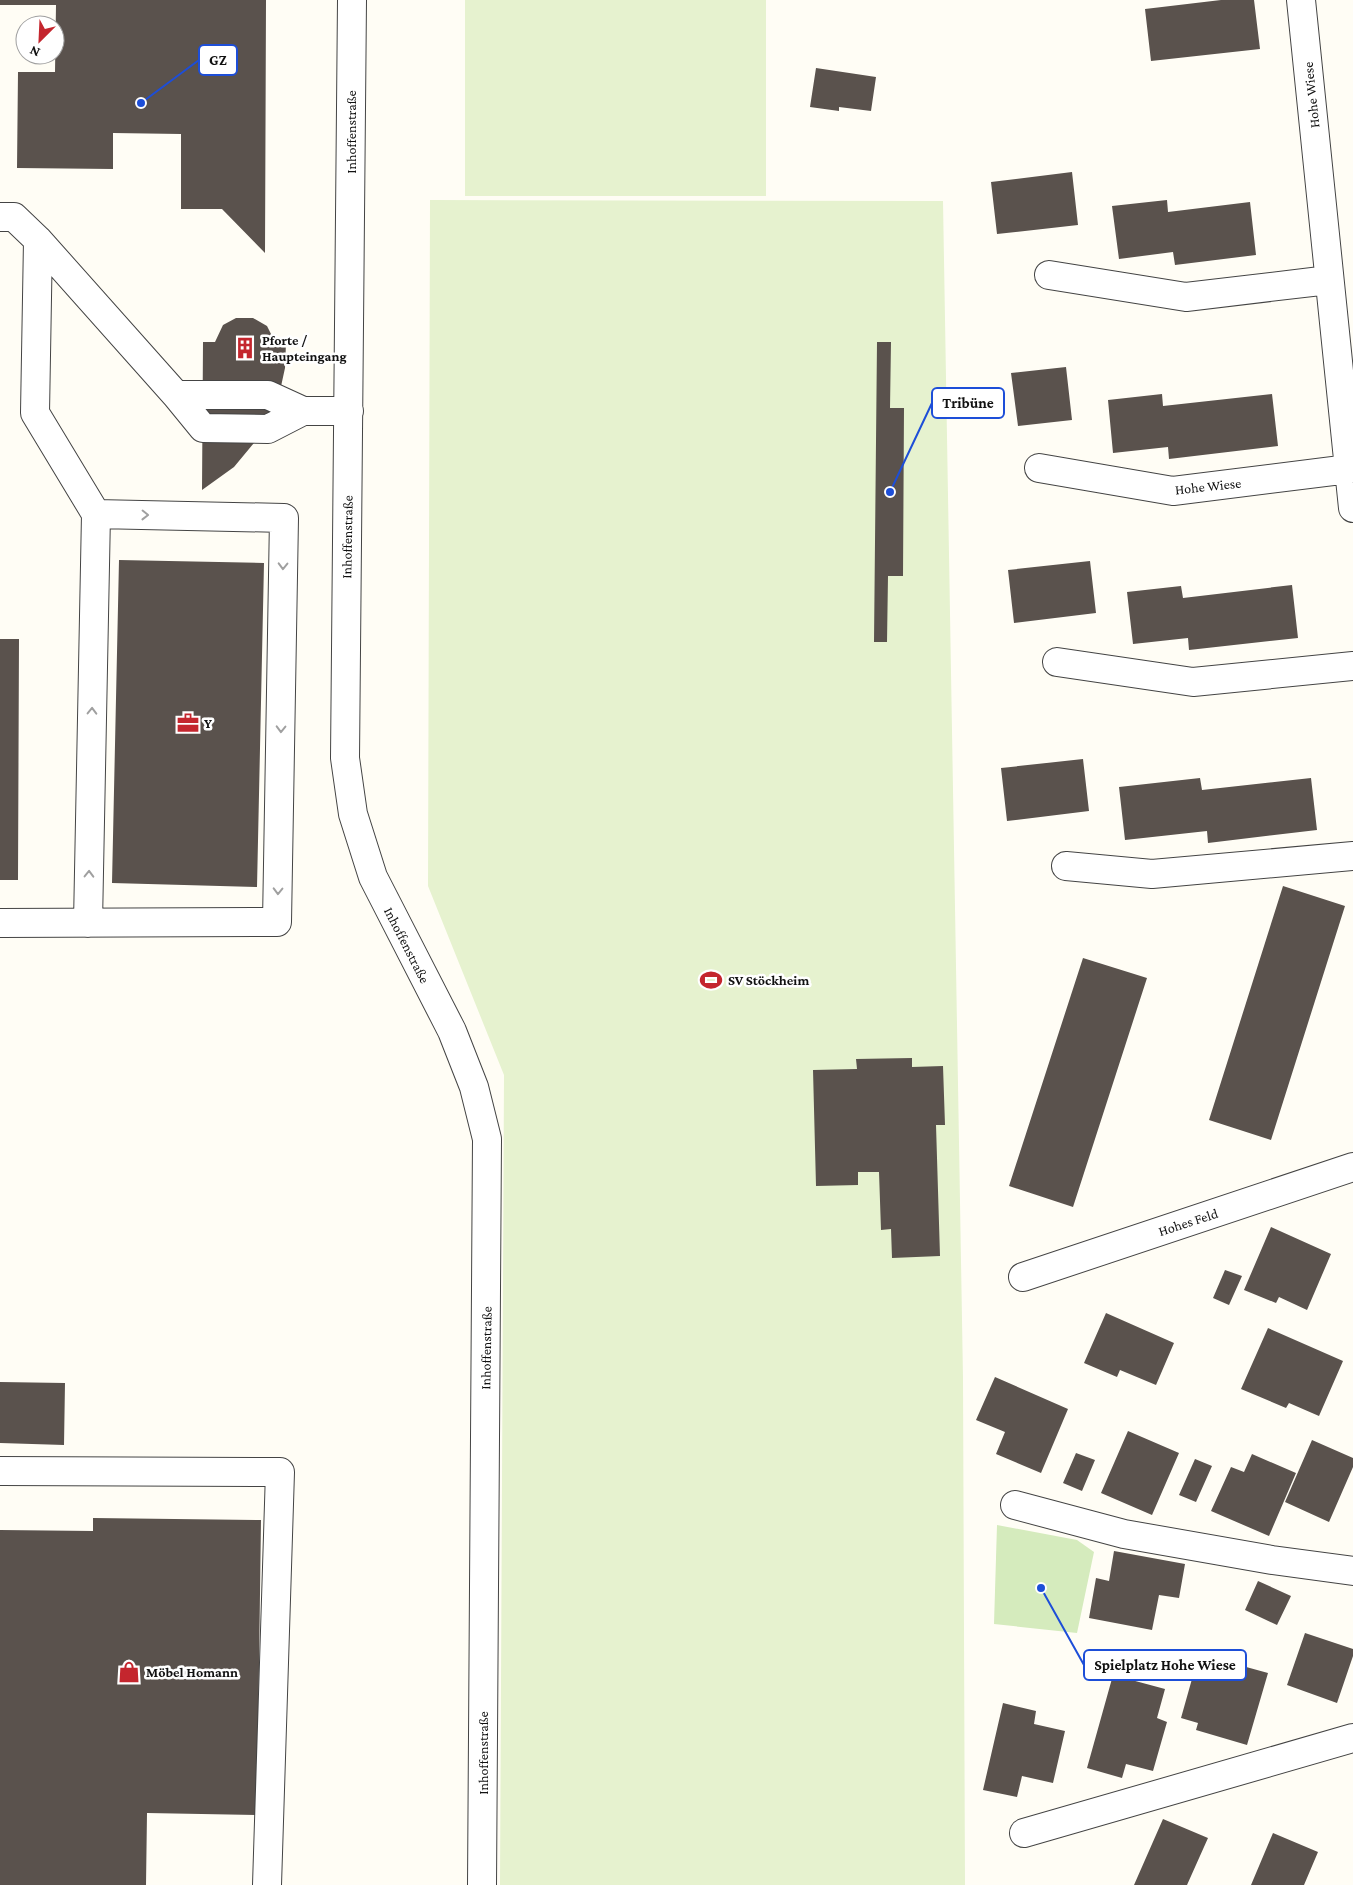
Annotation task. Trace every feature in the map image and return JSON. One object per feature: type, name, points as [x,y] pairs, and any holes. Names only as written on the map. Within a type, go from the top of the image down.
[{"type":"street","name":"Inhoffenstraße","points":[[352,0],[345,758],[354,814],[373,877],[452,1031],[474,1087],[487,1139],[482,1885]]},
{"type":"street","name":"Hohe Wiese","points":[[1301,0],[1353,508]]},
{"type":"street","points":[[0,217],[14,217],[38,240],[176,395],[268,395],[303,411],[348,411]]},
{"type":"street","points":[[38,240],[35,412],[96,514],[88,923]]},
{"type":"street","points":[[1049,275],[1186,297],[1329,280]]},
{"type":"street","name":"Hohe Wiese","points":[[1039,468],[1173,491],[1349,470]]},
{"type":"street","points":[[0,923],[277,922],[284,518],[96,514]]},
{"type":"street","points":[[1058,662],[1193,682],[1353,666]]},
{"type":"street","points":[[1066,866],[1152,874],[1353,856]]},
{"type":"street","name":"Hohes Feld","points":[[1023,1277],[1353,1167]]},
{"type":"street","points":[[0,1471],[280,1472],[267,1885]]},
{"type":"street","points":[[1015,1505],[1124,1534],[1272,1560],[1353,1571]]},
{"type":"street","points":[[1024,1833],[1353,1738]]},
{"type":"green space","points":[[465,0],[766,0],[766,196],[465,196]]},
{"type":"green space","name":"SV Stöckheim","points":[[430,200],[943,201],[963,1378],[965,1885],[500,1885],[504,1075],[428,886]]},
{"type":"green space","points":[[997,1525],[1077,1540],[1094,1552],[1077,1633],[994,1624]]},
{"type":"building","points":[[0,0],[266,0],[265,253],[222,209],[181,209],[181,134],[113,133],[113,169],[17,168],[18,72],[55,72],[55,65],[65,65],[65,15],[56,15],[56,5],[0,5]]},
{"type":"building","points":[[1221,0],[1254,0],[1260,49],[1151,61],[1145,9]]},
{"type":"building","points":[[816,68],[876,77],[871,111],[839,107],[839,111],[810,107]]},
{"type":"building","points":[[1072,172],[1078,225],[997,234],[991,182]]},
{"type":"building","points":[[1167,200],[1168,212],[1250,202],[1256,255],[1175,265],[1173,252],[1119,259],[1112,206]]},
{"type":"building","points":[[236,318],[253,318],[267,326],[275,342],[286,343],[285,368],[280,391],[263,432],[234,467],[202,490],[203,342],[215,342],[223,325]]},
{"type":"building","points":[[877,342],[891,342],[890,408],[904,408],[903,576],[888,576],[887,642],[874,642]]},
{"type":"building","points":[[1066,367],[1072,420],[1018,426],[1011,373]]},
{"type":"building","points":[[1162,394],[1163,406],[1272,394],[1278,446],[1169,459],[1168,447],[1113,453],[1108,400]]},
{"type":"building","name":"Y","points":[[119,560],[264,563],[257,887],[112,883]]},
{"type":"building","points":[[1090,561],[1096,613],[1014,623],[1008,570]]},
{"type":"building","points":[[1292,585],[1298,638],[1189,650],[1188,638],[1133,644],[1127,592],[1181,586],[1183,598]]},
{"type":"building","points":[[0,639],[19,639],[18,880],[0,880]]},
{"type":"building","points":[[1083,759],[1089,811],[1007,821],[1001,768]]},
{"type":"building","points":[[1200,778],[1202,790],[1311,778],[1317,830],[1208,843],[1207,831],[1125,840],[1119,787]]},
{"type":"building","points":[[1283,886],[1345,906],[1271,1140],[1209,1120]]},
{"type":"building","points":[[1083,958],[1147,978],[1073,1207],[1009,1186]]},
{"type":"building","points":[[912,1058],[912,1067],[943,1066],[945,1125],[936,1125],[940,1256],[892,1258],[891,1229],[881,1230],[879,1172],[858,1172],[858,1185],[816,1186],[813,1070],[857,1069],[856,1059]]},
{"type":"building","points":[[1271,1227],[1331,1254],[1307,1310],[1279,1297],[1276,1303],[1244,1290]]},
{"type":"building","points":[[1225,1270],[1242,1276],[1229,1305],[1213,1298]]},
{"type":"building","points":[[1106,1313],[1174,1343],[1156,1385],[1120,1370],[1117,1377],[1084,1363]]},
{"type":"building","points":[[1268,1328],[1343,1361],[1319,1416],[1289,1403],[1286,1408],[1241,1389]]},
{"type":"building","points":[[995,1377],[1068,1409],[1041,1473],[996,1454],[1005,1432],[976,1420]]},
{"type":"building","points":[[0,1382],[65,1383],[64,1445],[0,1443]]},
{"type":"building","points":[[1128,1431],[1179,1453],[1152,1515],[1101,1493]]},
{"type":"building","points":[[1312,1440],[1353,1458],[1353,1467],[1329,1522],[1285,1502]]},
{"type":"building","points":[[1076,1453],[1095,1460],[1082,1491],[1063,1483]]},
{"type":"building","points":[[1252,1454],[1296,1473],[1269,1536],[1211,1511],[1231,1467],[1244,1472]]},
{"type":"building","points":[[1195,1459],[1212,1466],[1196,1502],[1179,1495]]},
{"type":"building","name":"Möbel Homann","points":[[93,1518],[261,1520],[257,1815],[147,1813],[146,1885],[0,1885],[0,1530],[93,1531]]},
{"type":"building","points":[[1114,1551],[1185,1564],[1179,1598],[1159,1595],[1152,1630],[1089,1618],[1096,1578],[1109,1581]]},
{"type":"building","points":[[1258,1581],[1291,1596],[1277,1625],[1245,1610]]},
{"type":"building","points":[[1305,1633],[1353,1649],[1353,1656],[1337,1703],[1287,1685]]},
{"type":"building","points":[[1199,1654],[1268,1673],[1247,1745],[1196,1730],[1198,1723],[1181,1718]]},
{"type":"building","points":[[1113,1675],[1165,1689],[1157,1718],[1167,1722],[1153,1771],[1126,1764],[1122,1778],[1087,1768]]},
{"type":"building","points":[[1003,1703],[1036,1711],[1034,1724],[1065,1731],[1053,1783],[1022,1776],[1017,1797],[983,1790]]},
{"type":"building","points":[[1163,1819],[1208,1838],[1187,1885],[1134,1885]]},
{"type":"building","points":[[1273,1833],[1318,1852],[1304,1885],[1251,1885]]},
{"type":"place","name":"GZ","points":[[141,103]]},
{"type":"place","name":"Pforte / Haupteingang","points":[[245,348]]},
{"type":"place","name":"Tribüne","points":[[890,492]]},
{"type":"place","name":"Y","points":[[188,723]]},
{"type":"place","name":"SV Stöckheim","points":[[711,980]]},
{"type":"place","name":"Spielplatz Hohe Wiese","points":[[1041,1588]]},
{"type":"place","name":"Möbel Homann","points":[[129,1672]]}]
